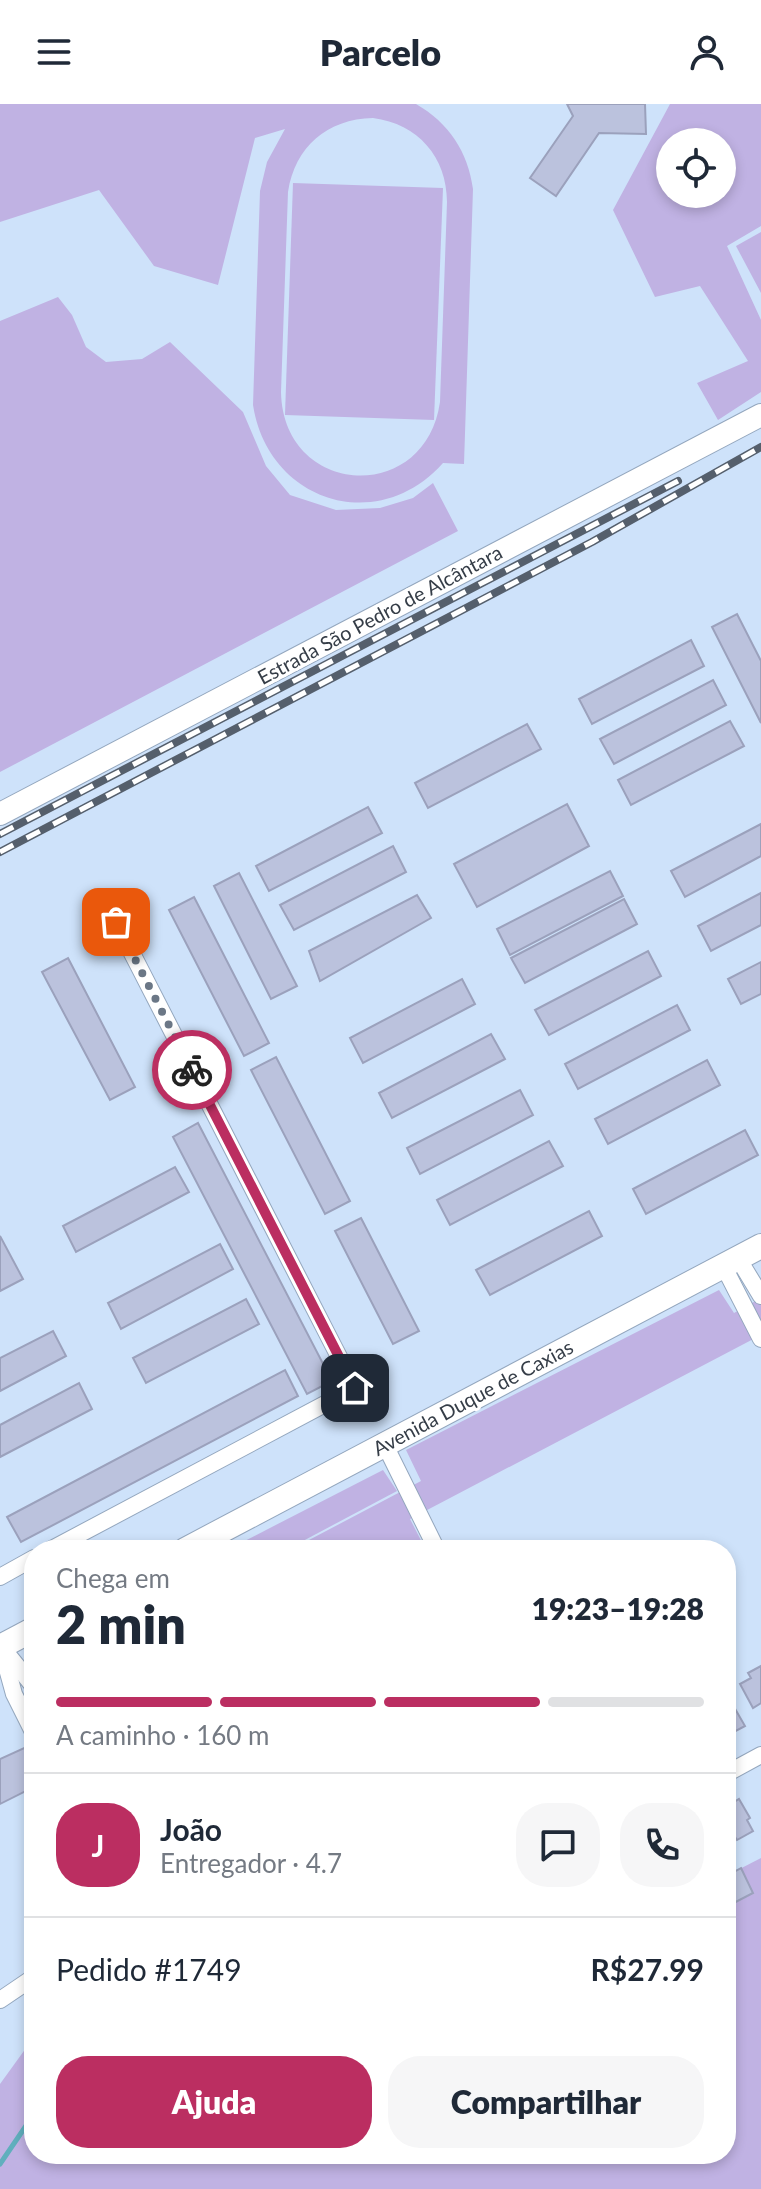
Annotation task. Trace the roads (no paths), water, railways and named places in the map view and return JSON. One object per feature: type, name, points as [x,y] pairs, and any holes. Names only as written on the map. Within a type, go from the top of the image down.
[{"type":"main road","name":"Avenida Duque de Caxias","points":[[204,1540],[761,1246]]},
{"type":"main road","points":[[0,1646],[24,1634]]},
{"type":"street","name":"Estrada São Pedro de Alcântara","points":[[0,814],[761,415]]},
{"type":"street","points":[[69,1540],[355,1388],[116,922]]},
{"type":"street","points":[[731,1262],[761,1296]]},
{"type":"street","points":[[731,1262],[761,1339]]},
{"type":"street","points":[[385,1445],[432,1540]]},
{"type":"street","points":[[0,1577],[24,1564]]},
{"type":"street","points":[[0,1646],[24,1675]]},
{"type":"street","points":[[0,1646],[14,1694],[24,1714]]},
{"type":"street","points":[[736,1769],[761,1755]]},
{"type":"street","points":[[0,2000],[24,1984]]},
{"type":"waterway","points":[[0,2164],[24,2129]]},
{"type":"railway","points":[[0,852],[592,542],[761,447]]},
{"type":"railway","points":[[0,834],[678,481]]}]
